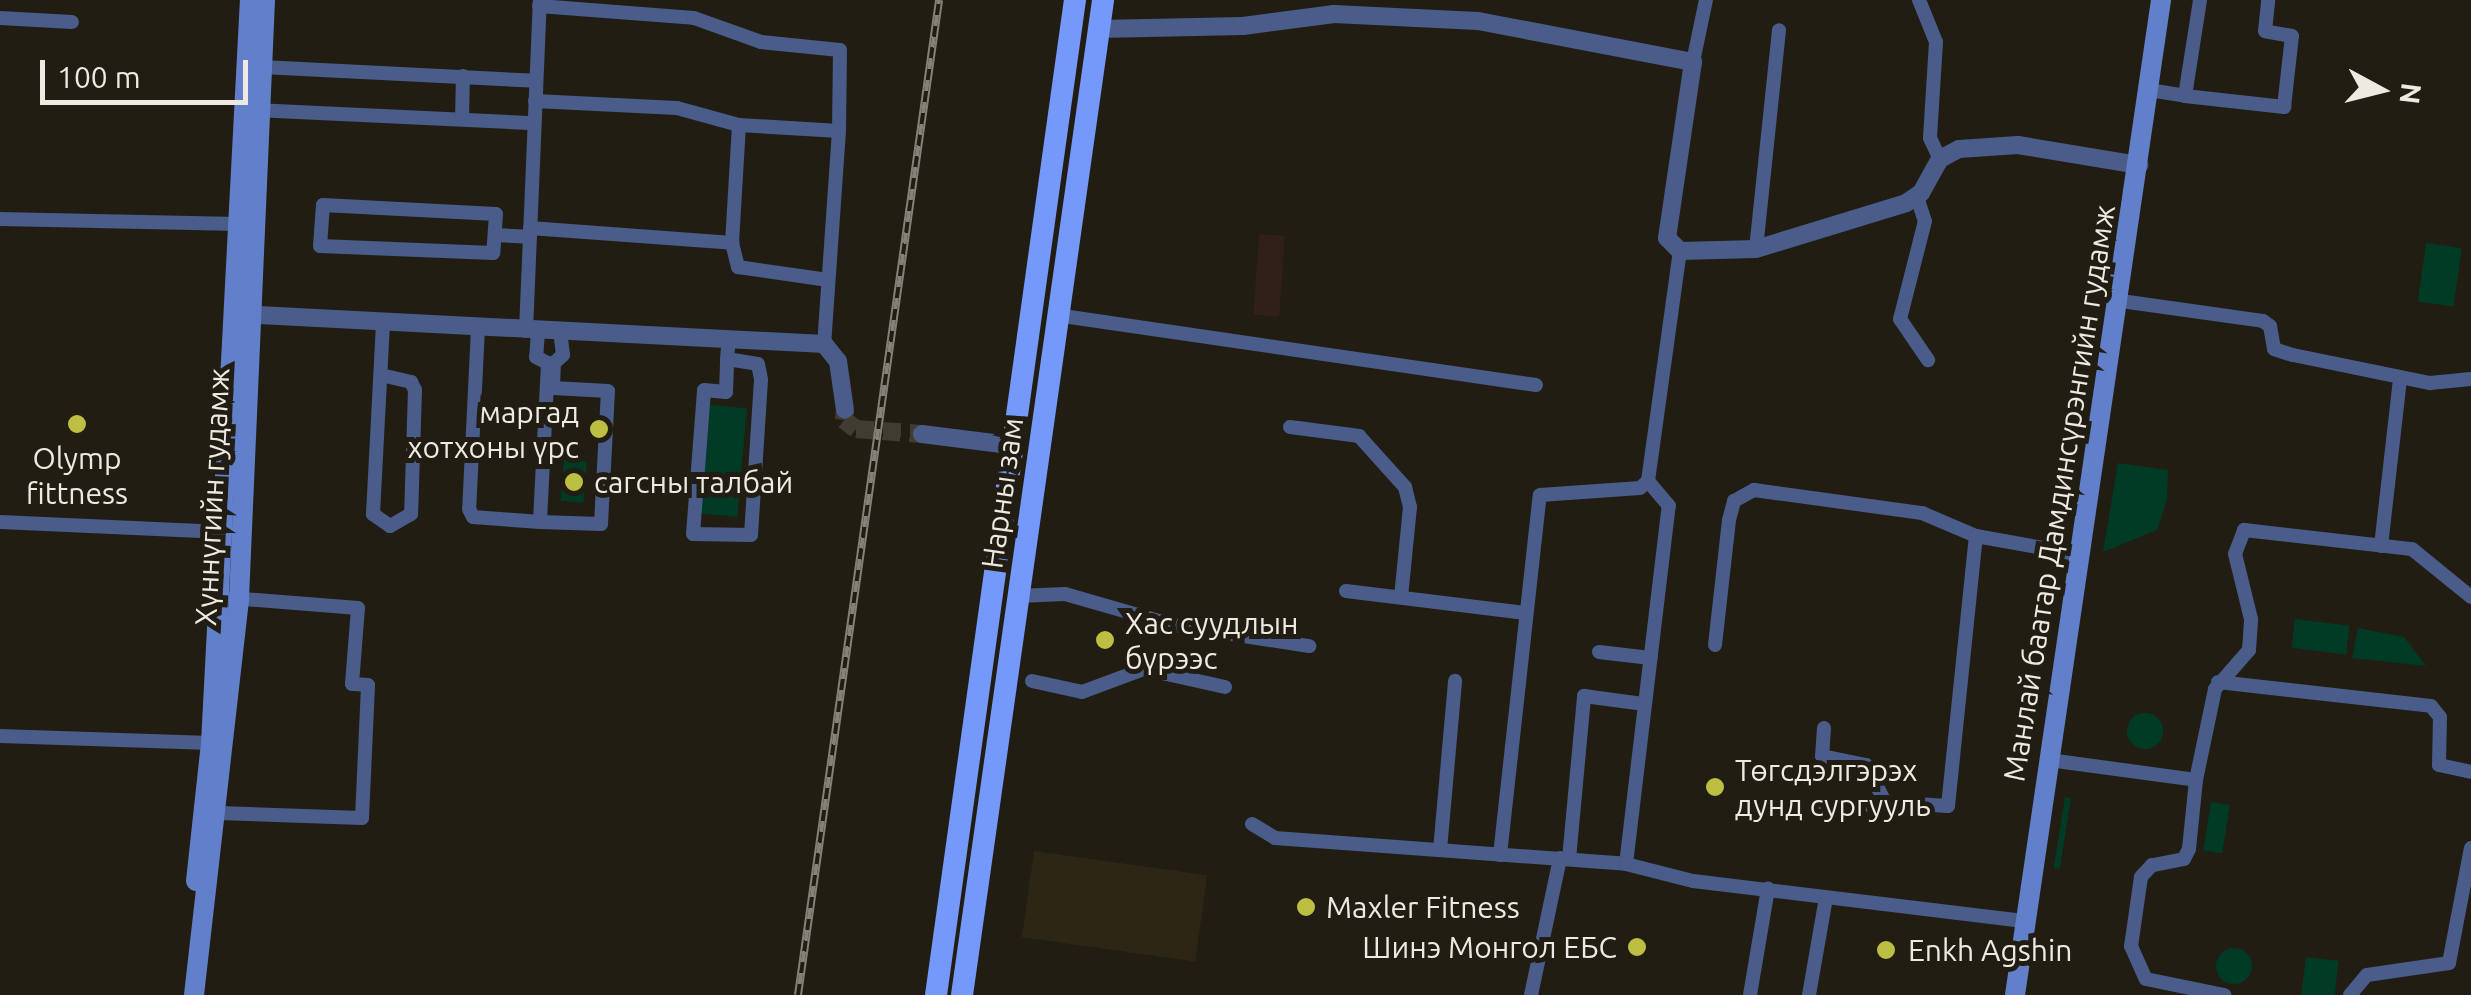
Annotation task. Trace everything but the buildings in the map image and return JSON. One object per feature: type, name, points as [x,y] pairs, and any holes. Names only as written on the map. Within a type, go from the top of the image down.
[{"type":"main road","name":"Хүннүгийн гудамж","points":[[194,995],[220,813],[252,110],[250,0]]},
{"type":"main road","name":"Хүннүгийн гудамж","points":[[181,995],[229,598],[223,532],[242,314],[239,220],[252,110],[262,68],[265,0]]},
{"type":"main road","name":"Нарны зам","points":[[938,983],[1075,0]]},
{"type":"main road","name":"Нарны зам","points":[[963,984],[1103,0]]},
{"type":"main road","name":"Манлай баатар Дамдинсүрэнгийн гудамж","points":[[2014,995],[2121,301],[2162,0]]},
{"type":"main road","points":[[1028,320],[1056,319]]},
{"type":"main road","points":[[938,983],[952,978],[963,984]]},
{"type":"street","points":[[1312,0],[1312,20]]},
{"type":"street","points":[[1706,0],[1666,238],[1680,251],[1756,249],[1917,197],[1940,159],[1959,149],[2018,146],[2139,166]]},
{"type":"street","points":[[1919,0],[1936,42],[1930,138],[1940,159]]},
{"type":"street","points":[[2185,96],[2200,0]]},
{"type":"street","points":[[2149,90],[2284,107],[2292,36],[2266,31],[2268,0]]},
{"type":"street","points":[[540,522],[548,363],[536,357],[532,331],[530,232],[540,3],[694,18],[761,42],[840,50],[824,344],[838,361],[845,410]]},
{"type":"street","points":[[1099,29],[1312,20],[1334,14],[1500,23],[1693,62]]},
{"type":"street","points":[[0,18],[72,22]]},
{"type":"street","points":[[1756,249],[1779,30]]},
{"type":"street","points":[[262,68],[536,80]]},
{"type":"street","points":[[462,119],[464,76]]},
{"type":"street","points":[[535,102],[677,108],[739,125],[838,131]]},
{"type":"street","points":[[252,110],[534,123]]},
{"type":"street","points":[[739,125],[732,243],[743,270],[828,280]]},
{"type":"street","points":[[1917,197],[1925,221],[1900,319],[1928,360]]},
{"type":"street","points":[[323,205],[496,214],[495,235],[493,253],[320,246],[323,205]]},
{"type":"street","points":[[0,220],[96,224],[139,210],[239,220]]},
{"type":"street","points":[[495,235],[530,232],[732,243]]},
{"type":"street","points":[[1500,855],[1540,495],[1640,488],[1648,481],[1680,251]]},
{"type":"street","points":[[2121,301],[2263,321],[2270,326],[2274,350],[2400,378],[2471,379]]},
{"type":"street","points":[[242,314],[824,344]]},
{"type":"street","points":[[1056,319],[1536,385]]},
{"type":"street","points":[[381,375],[411,382],[415,390],[411,514],[390,526],[373,514],[383,322]]},
{"type":"street","points":[[478,328],[469,509],[473,518],[601,524],[608,391],[553,388],[554,363],[563,355],[560,332]]},
{"type":"street","points":[[727,359],[758,364],[761,380],[751,535],[693,534],[704,390],[726,392],[727,359],[729,339]]},
{"type":"street","points":[[2380,546],[2400,378]]},
{"type":"street","points":[[1290,427],[1359,436],[1404,486],[1410,507],[1401,598]]},
{"type":"street","points":[[923,430],[1011,439]]},
{"type":"street","points":[[1626,864],[1668,506],[1648,481]]},
{"type":"street","points":[[1715,645],[1729,520],[1742,494],[1800,494],[1922,514],[1976,536],[2082,555]]},
{"type":"street","points":[[0,522],[223,532]]},
{"type":"street","points":[[2224,995],[2146,979],[2132,946],[2141,877],[2152,865],[2184,858],[2189,849],[2196,780],[2218,682],[2250,650],[2251,619],[2234,554],[2244,530],[2412,549],[2471,597]]},
{"type":"street","points":[[1822,810],[1884,802],[1948,806],[1976,536]]},
{"type":"street","points":[[1346,591],[1526,613]]},
{"type":"street","points":[[1018,596],[1065,594],[1173,625],[1309,646]]},
{"type":"street","points":[[220,813],[362,818],[368,686],[352,684],[358,608],[229,598]]},
{"type":"street","points":[[1598,652],[1650,658]]},
{"type":"street","points":[[1032,681],[1082,692],[1144,669],[1225,688]]},
{"type":"street","points":[[1440,850],[1455,681]]},
{"type":"street","points":[[2218,682],[2431,706],[2440,718],[2438,765],[2471,772]]},
{"type":"street","points":[[1531,995],[1565,858],[1584,696],[1644,704]]},
{"type":"street","points":[[1824,728],[1822,756],[1866,764],[1884,802]]},
{"type":"street","points":[[0,736],[211,742]]},
{"type":"street","points":[[2049,760],[2196,780]]},
{"type":"street","points":[[1252,824],[1275,838],[1626,864],[1693,881],[2024,922]]},
{"type":"street","points":[[2350,995],[2367,975],[2449,963],[2471,848]]},
{"type":"street","points":[[1750,995],[1768,889]]},
{"type":"street","points":[[1809,995],[1826,898]]},
{"type":"shaded area","points":[[1259,234],[1285,236],[1279,317],[1253,315]]},
{"type":"shaded area","points":[[1034,851],[1207,875],[1195,962],[1022,937]]},
{"type":"green space","points":[[2426,243],[2462,248],[2453,306],[2418,301]]},
{"type":"green space","points":[[710,405],[747,408],[737,517],[701,514]]},
{"type":"green space","name":"сагсны талбай","points":[[564,460],[587,462],[583,503],[560,501]]},
{"type":"green space","points":[[2118,463],[2168,470],[2167,500],[2157,530],[2103,552]]},
{"type":"green space","points":[[2295,619],[2350,626],[2346,654],[2291,648]]},
{"type":"green space","points":[[2358,628],[2404,637],[2426,666],[2352,658]]},
{"type":"green space","points":[[2145,713],[2158,718],[2163,731],[2158,744],[2145,749],[2132,744],[2127,731],[2132,718]]},
{"type":"green space","points":[[2065,797],[2071,798],[2060,869],[2054,868]]},
{"type":"green space","points":[[2211,802],[2230,805],[2222,853],[2203,850]]},
{"type":"green space","points":[[2234,948],[2247,953],[2252,966],[2247,979],[2234,984],[2221,979],[2216,966],[2221,953]]},
{"type":"green space","points":[[2306,957],[2339,961],[2335,995],[2301,995]]},
{"type":"tunnel","points":[[845,410],[844,420],[856,429],[922,434]]},
{"type":"railway","points":[[798,995],[939,0]]},
{"type":"place","name":"Olymp fittness","points":[[77,424]]},
{"type":"place","name":"маргад хотхоны үрс","points":[[599,429]]},
{"type":"place","name":"сагсны талбай","points":[[574,482]]},
{"type":"place","name":"Хас суудлын бүрээс","points":[[1105,640]]},
{"type":"place","name":"Төгсдэлгэрэх дунд сургууль","points":[[1715,787]]},
{"type":"place","name":"Maxler Fitness","points":[[1306,907]]},
{"type":"place","name":"Шинэ Монгол ЕБС","points":[[1637,947]]},
{"type":"place","name":"Enkh Agshin","points":[[1886,950]]}]
